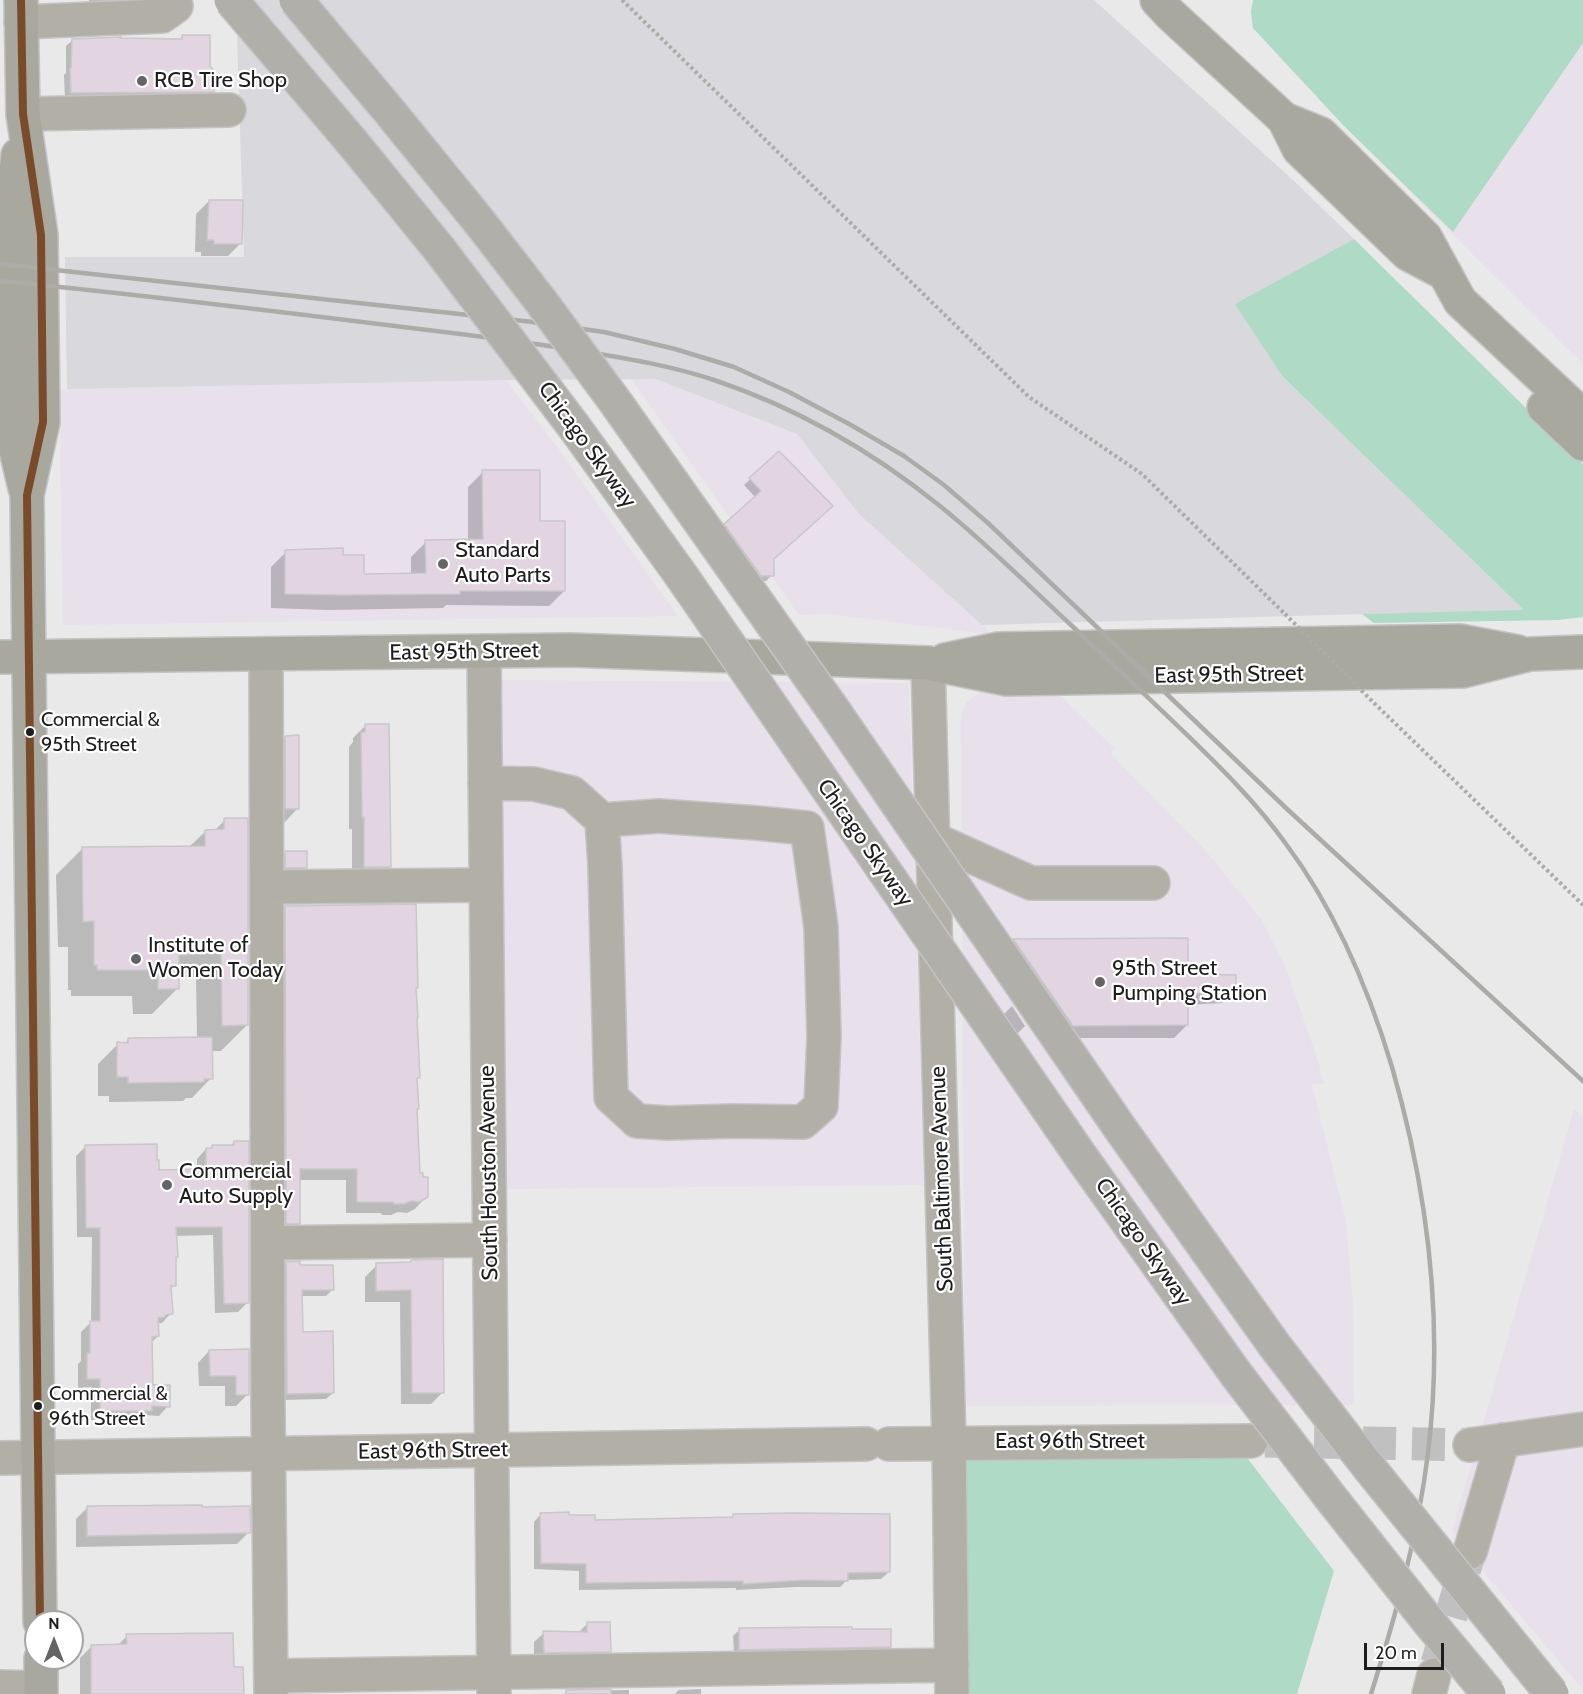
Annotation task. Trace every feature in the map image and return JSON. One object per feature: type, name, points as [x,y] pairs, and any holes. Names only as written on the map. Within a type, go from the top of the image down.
[{"type":"highway","name":"Chicago Skyway","points":[[231,0],[440,250],[575,428],[683,578],[1082,1158],[1236,1374],[1345,1516],[1489,1694]]},
{"type":"highway","name":"Chicago Skyway","points":[[296,0],[478,220],[607,390],[814,683],[1109,1112],[1275,1346],[1395,1501],[1552,1694]]},
{"type":"main road","points":[[1159,1],[1284,119],[1299,149],[1408,254],[1444,273],[1460,302],[1583,416]]},
{"type":"main road","points":[[16,7],[23,114],[8,239],[10,425],[27,495],[15,657],[38,1458],[40,1610]]},
{"type":"main road","points":[[1460,302],[1459,314],[1464,327],[1470,334],[1583,444]]},
{"type":"main road","name":"East 95th Street","points":[[15,657],[582,651],[928,663],[1007,678],[1042,678],[1463,671],[1530,654],[1583,652]]},
{"type":"street","points":[[16,7],[162,16],[176,6],[173,0]]},
{"type":"street","points":[[23,114],[229,111]]},
{"type":"street","name":"South Houston Avenue","points":[[484,651],[494,1683]]},
{"type":"street","points":[[266,654],[268,1454],[271,1685],[952,1680]]},
{"type":"street","name":"South Baltimore Avenue","points":[[928,663],[949,1443],[952,1680]]},
{"type":"street","points":[[485,783],[534,784],[572,793],[602,820],[611,1097],[637,1121],[668,1123],[802,1122],[821,1106],[824,1036],[821,927],[807,828],[659,816],[602,820]]},
{"type":"street","points":[[933,839],[1031,884],[1153,883]]},
{"type":"street","points":[[267,886],[486,885]]},
{"type":"street","points":[[268,1243],[490,1239]]},
{"type":"street","points":[[1470,1445],[1583,1429]]},
{"type":"street","points":[[1470,1552],[1503,1440]]},
{"type":"street","name":"East 96th Street","points":[[0,1458],[949,1443],[1251,1441]]},
{"type":"street","points":[[0,1687],[41,1680]]},
{"type":"path","points":[[622,0],[1029,397],[1142,474],[1374,704],[1583,905]]},
{"type":"shaded area","points":[[236,0],[1094,0],[1293,180],[1354,239],[1236,304],[1282,376],[1525,611],[982,625],[859,514],[797,434],[656,379],[67,389],[65,257],[244,257]]},
{"type":"shaded area","points":[[1253,0],[1583,0],[1583,364],[1344,126],[1253,28],[1251,12]]},
{"type":"shaded area","points":[[631,379],[656,379],[797,434],[859,514],[993,635],[827,614],[799,615]]},
{"type":"shaded area","points":[[506,380],[555,444],[678,616],[63,625],[59,389]]},
{"type":"shaded area","points":[[499,680],[909,683],[924,1185],[506,1189]]},
{"type":"shaded area","points":[[1056,691],[1114,748],[1111,754],[1206,851],[1261,919],[1286,968],[1324,1084],[1312,1084],[1346,1221],[1353,1306],[1354,1405],[965,1406],[961,714],[966,703],[980,692]]},
{"type":"shaded area","points":[[1574,1109],[1583,1118],[1583,1690],[1452,1531]]},
{"type":"green space","points":[[1253,0],[1583,0],[1583,43],[1453,232],[1344,126],[1253,28],[1251,12]]},
{"type":"green space","points":[[1354,239],[1583,464],[1583,617],[1558,620],[1374,623],[1362,614],[1524,610],[1282,376],[1235,304]]},
{"type":"green space","points":[[961,1448],[1191,1448],[1248,1459],[1334,1571],[1297,1694],[964,1694]]},
{"type":"building","points":[[182,35],[210,35],[210,66],[214,71],[214,92],[71,93],[72,39],[121,37],[182,39]]},
{"type":"building","points":[[209,200],[243,200],[242,244],[214,244],[214,240],[207,240]]},
{"type":"building","points":[[779,451],[833,506],[774,559],[774,576],[761,576],[724,524],[761,491],[749,478]]},
{"type":"building","points":[[482,470],[540,470],[540,521],[565,521],[565,591],[460,591],[460,594],[285,594],[285,550],[343,548],[343,555],[364,555],[364,574],[426,573],[425,540],[483,539]]},
{"type":"building","points":[[365,724],[389,724],[391,867],[364,867],[361,732],[365,732]]},
{"type":"building","points":[[299,735],[299,809],[285,809],[285,736]]},
{"type":"building","points":[[224,818],[248,818],[248,1025],[222,1026],[221,952],[179,955],[179,989],[158,989],[158,970],[97,970],[97,965],[94,965],[94,921],[83,922],[82,847],[205,846],[205,830],[224,829]]},
{"type":"building","points":[[285,851],[307,851],[307,868],[285,868]]},
{"type":"building","points":[[416,904],[418,988],[416,988],[420,1078],[417,1078],[419,1109],[417,1109],[420,1173],[423,1173],[423,1177],[428,1177],[428,1197],[419,1202],[411,1201],[404,1204],[357,1202],[357,1169],[300,1169],[300,1224],[286,1224],[285,906]]},
{"type":"building","name":"95th Street Pumping Station","points":[[1188,938],[1188,974],[1236,975],[1236,991],[1188,994],[1188,1025],[1073,1026],[1013,939]]},
{"type":"building","points":[[212,1037],[213,1079],[204,1079],[204,1082],[128,1083],[128,1077],[117,1077],[117,1042],[128,1043],[128,1038]]},
{"type":"building","points":[[234,1141],[249,1141],[249,1303],[224,1304],[222,1227],[176,1227],[178,1257],[176,1257],[176,1286],[171,1286],[173,1314],[158,1318],[159,1336],[152,1337],[153,1385],[170,1385],[170,1407],[152,1406],[152,1411],[100,1411],[100,1379],[87,1379],[90,1321],[100,1321],[100,1228],[86,1228],[85,1145],[157,1144],[159,1170],[206,1169],[206,1148],[212,1148],[212,1145],[234,1145]]},
{"type":"building","points":[[443,1259],[444,1393],[412,1393],[411,1290],[376,1291],[376,1263]]},
{"type":"building","points":[[300,1261],[300,1265],[333,1265],[334,1290],[302,1290],[303,1332],[333,1331],[334,1393],[287,1394],[286,1262]]},
{"type":"building","points":[[249,1349],[249,1395],[236,1395],[236,1376],[210,1376],[209,1350]]},
{"type":"building","points":[[202,1505],[202,1507],[250,1506],[251,1533],[87,1536],[87,1506]]},
{"type":"building","points":[[569,1512],[569,1515],[595,1515],[595,1520],[733,1517],[733,1514],[890,1514],[890,1572],[848,1573],[848,1581],[805,1580],[743,1584],[743,1581],[586,1583],[586,1564],[541,1563],[540,1513]]},
{"type":"building","points":[[587,1622],[610,1622],[611,1652],[544,1653],[543,1631],[587,1632]]},
{"type":"building","points":[[852,1627],[852,1629],[891,1629],[891,1647],[739,1650],[739,1628]]},
{"type":"building","points":[[233,1633],[234,1667],[243,1667],[244,1694],[91,1694],[91,1645],[127,1644],[126,1634]]},
{"type":"building","points":[[611,1689],[611,1694],[566,1694],[566,1690]]},
{"type":"tunnel","points":[[1265,1441],[1470,1445]]},
{"type":"tunnel","points":[[1437,1664],[1468,1558]]},
{"type":"railway","points":[[0,264],[533,322],[604,332],[675,349],[734,367],[789,392],[904,456],[944,485],[988,523],[1287,809],[1583,1081]]},
{"type":"railway","points":[[0,281],[206,303],[543,345],[667,367],[714,380],[774,403],[832,433],[888,467],[940,506],[1007,564],[1224,771],[1286,844],[1320,896],[1349,951],[1383,1037],[1392,1067],[1405,1114],[1423,1210],[1430,1258],[1434,1355],[1433,1404],[1428,1453],[1424,1484],[1405,1575],[1371,1694]]},
{"type":"transit line","points":[[21,0],[23,114],[41,235],[43,422],[27,495],[40,1610]]},
{"type":"place","name":"RCB Tire Shop","points":[[142,81]]},
{"type":"place","name":"Standard Auto Parts","points":[[443,564]]},
{"type":"place","name":"Commercial & 95th Street","points":[[30,732]]},
{"type":"place","name":"Institute of Women Today","points":[[136,959]]},
{"type":"place","name":"95th Street Pumping Station","points":[[1100,982]]},
{"type":"place","name":"Commercial Auto Supply","points":[[167,1185]]},
{"type":"place","name":"Commercial & 96th Street","points":[[38,1406]]}]
